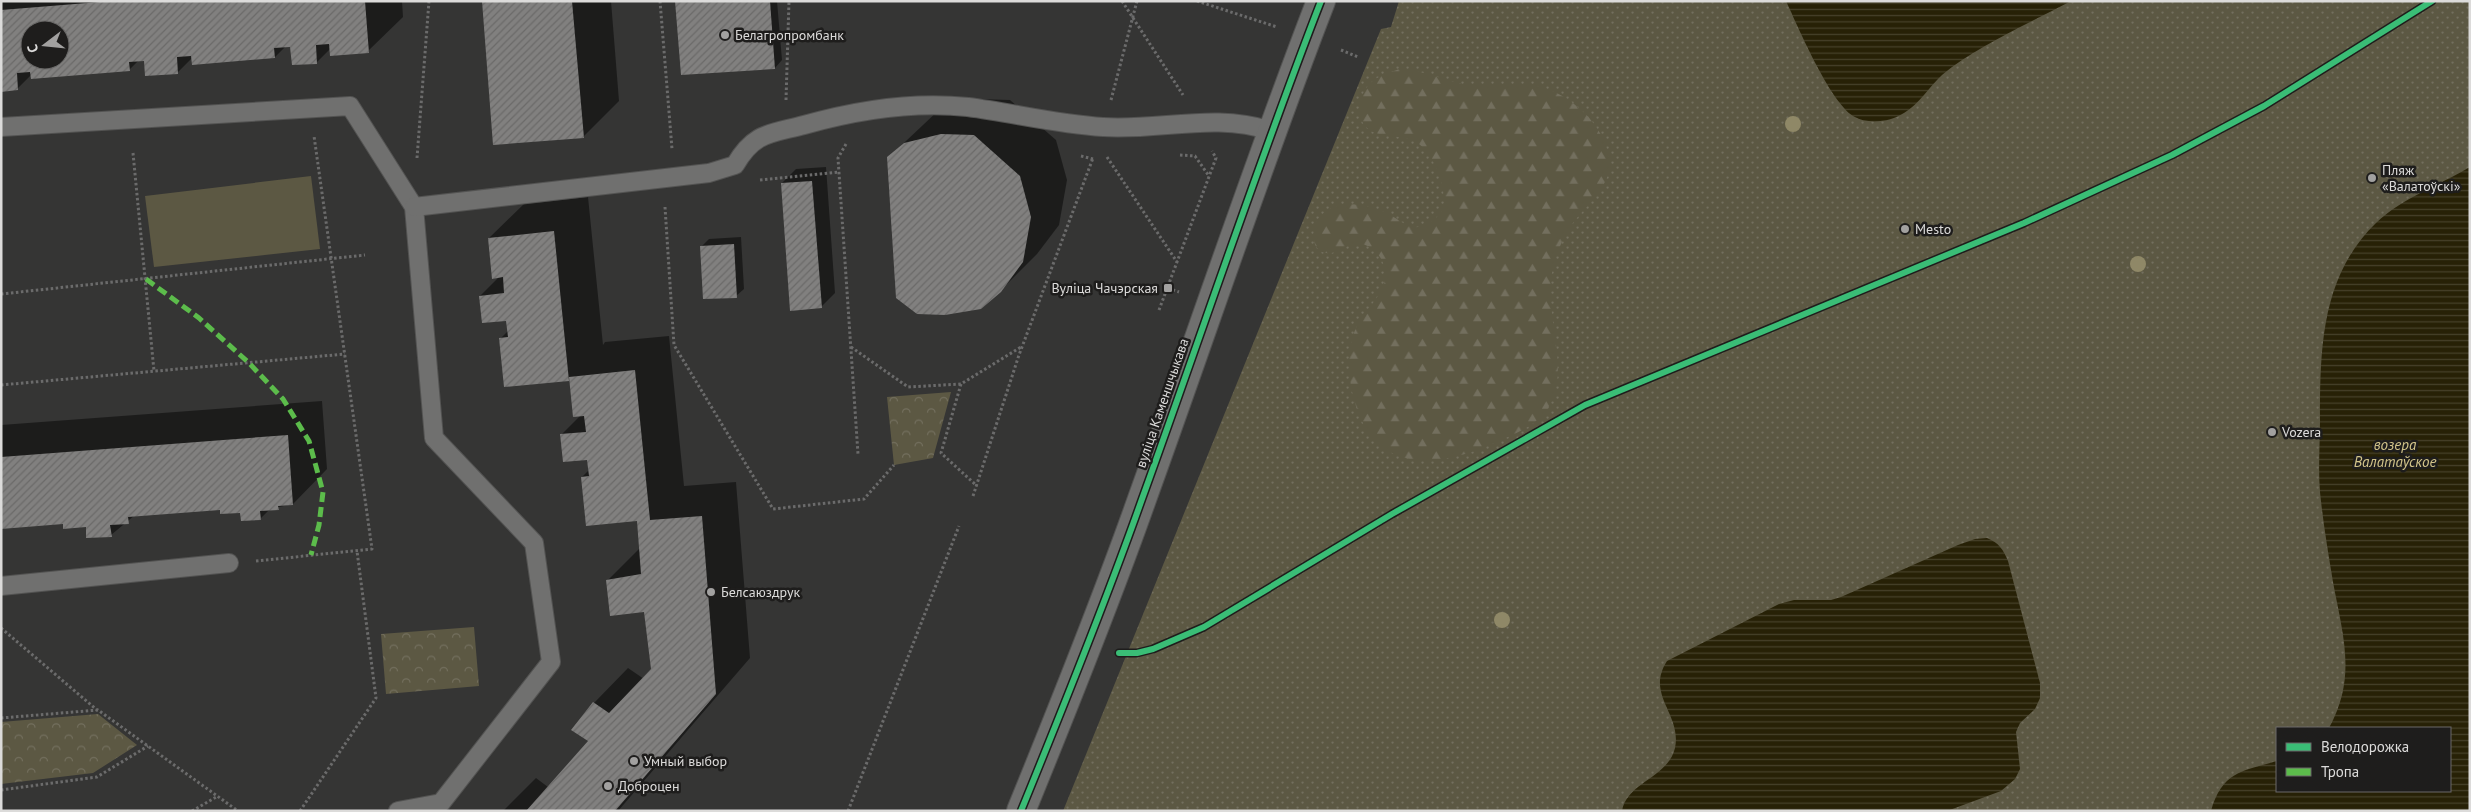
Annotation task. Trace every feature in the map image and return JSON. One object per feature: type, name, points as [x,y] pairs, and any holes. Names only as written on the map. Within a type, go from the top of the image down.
[{"type":"street","name":"вуліца Каменшчыкава","points":[[1021,811],[1062,711],[1142,501],[1271,131],[1321,1]]},
{"type":"lane","points":[[414,207],[709,173],[736,165],[745,148],[761,137],[866,110],[912,105],[967,107],[1101,135],[1198,121],[1249,124],[1271,131]]},
{"type":"lane","points":[[1,127],[350,106],[414,207],[434,438],[534,543],[551,662],[441,803],[398,811]]},
{"type":"lane","points":[[1,586],[229,564]]},
{"type":"path","points":[[414,207],[429,1]]},
{"type":"path","points":[[660,1],[672,152],[664,178],[674,345],[773,509],[864,499],[894,465]]},
{"type":"path","points":[[786,104],[789,1]]},
{"type":"path","points":[[973,496],[1022,347],[1101,135],[1138,1]]},
{"type":"path","points":[[1197,1],[1284,28]]},
{"type":"path","points":[[1119,654],[1137,653],[1153,649],[1204,628],[1392,514],[1586,404],[2024,223],[2172,155],[2264,106],[2432,1]]},
{"type":"path","points":[[1341,50],[1358,57]]},
{"type":"path","points":[[229,564],[372,549],[310,108]]},
{"type":"path","points":[[1101,135],[1107,156],[1178,262]]},
{"type":"path","points":[[847,142],[838,158],[858,454]]},
{"type":"path","points":[[133,153],[154,371]]},
{"type":"path","points":[[1074,154],[1092,159]]},
{"type":"path","points":[[1171,154],[1195,156],[1209,176]]},
{"type":"path","points":[[1107,156],[1117,156]]},
{"type":"path","points":[[755,180],[839,172]]},
{"type":"path","points":[[1159,310],[1201,198]]},
{"type":"path","points":[[1,294],[365,255]]},
{"type":"path","points":[[851,347],[908,387],[961,384],[1022,347]]},
{"type":"path","points":[[1,385],[345,354]]},
{"type":"path","points":[[961,384],[941,453],[977,486]]},
{"type":"path","points":[[848,811],[959,526]]},
{"type":"path","points":[[300,811],[376,698],[358,551]]},
{"type":"path","points":[[1,628],[98,710],[238,811]]},
{"type":"path","points":[[1,718],[98,710]]},
{"type":"path","points":[[1,790],[98,777],[148,746]]},
{"type":"path","points":[[192,811],[218,796]]},
{"type":"green space","points":[[1399,1],[2470,1],[2470,811],[1063,811],[1381,29],[1391,27]]},
{"type":"green space","points":[[1399,69],[1425,73],[1473,86],[1520,84],[1549,90],[1576,106],[1588,117],[1598,129],[1609,157],[1607,177],[1603,186],[1571,226],[1562,241],[1551,277],[1552,318],[1558,376],[1554,394],[1546,411],[1532,424],[1507,437],[1479,449],[1436,460],[1415,460],[1396,455],[1379,444],[1365,427],[1355,403],[1351,385],[1349,355],[1356,328],[1384,285],[1385,269],[1380,257],[1372,249],[1362,244],[1350,245],[1331,253],[1324,253],[1319,250],[1314,241],[1314,229],[1319,218],[1326,211],[1343,205],[1352,204],[1372,207],[1413,227],[1427,224],[1440,214],[1444,205],[1443,190],[1434,162],[1427,152],[1413,141],[1373,132],[1366,127],[1360,114],[1361,99],[1369,85],[1374,80]]},
{"type":"green space","points":[[311,176],[320,249],[154,267],[145,196]]},
{"type":"green space","points":[[951,392],[933,458],[894,465],[887,397]]},
{"type":"green space","points":[[474,627],[479,686],[386,694],[381,634]]},
{"type":"green space","points":[[98,714],[137,745],[93,773],[1,784],[1,722]]},
{"type":"water","points":[[1786,1],[2071,1],[2004,35],[1955,65],[1942,75],[1904,113],[1892,119],[1865,121],[1853,116],[1834,95],[1815,63]]},
{"type":"water","name":"возера Валатаўское","points":[[2470,167],[2470,811],[2211,811],[2221,788],[2227,781],[2244,771],[2276,761],[2276,792],[2451,792],[2451,727],[2329,727],[2338,709],[2343,691],[2345,656],[2344,638],[2327,548],[2320,492],[2319,465],[2323,340],[2334,290],[2344,266],[2358,244],[2386,214],[2422,192]]},
{"type":"water","points":[[1987,538],[2000,547],[2008,561],[2040,683],[2040,698],[2035,709],[2020,723],[2016,732],[2020,769],[2015,779],[2001,791],[1947,811],[1622,811],[1625,801],[1631,793],[1664,766],[1671,758],[1675,748],[1676,736],[1674,725],[1662,695],[1660,684],[1661,673],[1667,661],[1779,604],[1794,600],[1831,600],[1841,597],[1958,545],[1975,539]]},
{"type":"building","points":[[112,1],[365,1],[369,53],[330,56],[329,44],[316,45],[317,64],[292,65],[290,47],[274,48],[275,58],[192,65],[191,56],[177,57],[178,74],[145,76],[144,61],[129,62],[130,71],[31,79],[30,72],[17,73],[18,90],[1,92],[1,10]]},
{"type":"building","points":[[482,1],[572,1],[584,138],[493,145]]},
{"type":"building","name":"Белагропромбанк","points":[[675,1],[770,1],[775,69],[681,75]]},
{"type":"building","points":[[941,134],[974,135],[1020,176],[1031,217],[1023,262],[1001,292],[981,309],[945,315],[917,314],[896,298],[887,157],[904,143]]},
{"type":"building","points":[[812,181],[822,308],[790,311],[781,183]]},
{"type":"building","points":[[554,231],[569,381],[504,387],[499,338],[508,337],[506,321],[482,323],[479,296],[504,293],[503,277],[492,279],[488,238]]},
{"type":"building","points":[[734,244],[737,298],[703,299],[700,246]]},
{"type":"building","points":[[635,370],[650,520],[702,516],[716,694],[615,811],[526,811],[588,741],[571,730],[593,702],[609,713],[651,669],[644,612],[610,616],[606,580],[641,574],[637,521],[586,526],[581,477],[589,476],[587,460],[563,462],[560,434],[586,432],[584,416],[573,417],[569,377]]},
{"type":"building","points":[[288,435],[293,505],[278,506],[279,510],[260,511],[261,520],[241,521],[240,513],[220,514],[220,510],[128,517],[129,524],[110,525],[112,537],[86,538],[86,527],[63,529],[63,524],[1,529],[1,457]]},
{"type":"marked path","points":[[146,279],[199,318],[249,363],[283,399],[309,441],[323,492],[319,525],[311,555]]},
{"type":"cycle path","points":[[1021,811],[1113,578],[1252,187],[1321,1]]},
{"type":"cycle path","points":[[1119,653],[1137,653],[1153,649],[1204,627],[1392,514],[1585,405],[2024,223],[2172,155],[2264,106],[2432,1]]},
{"type":"place","name":"Белагропромбанк","points":[[725,35]]},
{"type":"place","name":"Пляж «Валатоўскі»","points":[[2372,178]]},
{"type":"place","name":"Mesto","points":[[1905,229]]},
{"type":"place","name":"Вуліца Чачэрская","points":[[1168,288]]},
{"type":"place","name":"Vozera","points":[[2272,432]]},
{"type":"place","name":"Белсаюздрук","points":[[711,592]]},
{"type":"place","name":"Умный выбор","points":[[634,761]]},
{"type":"place","name":"Доброцен","points":[[608,786]]}]
